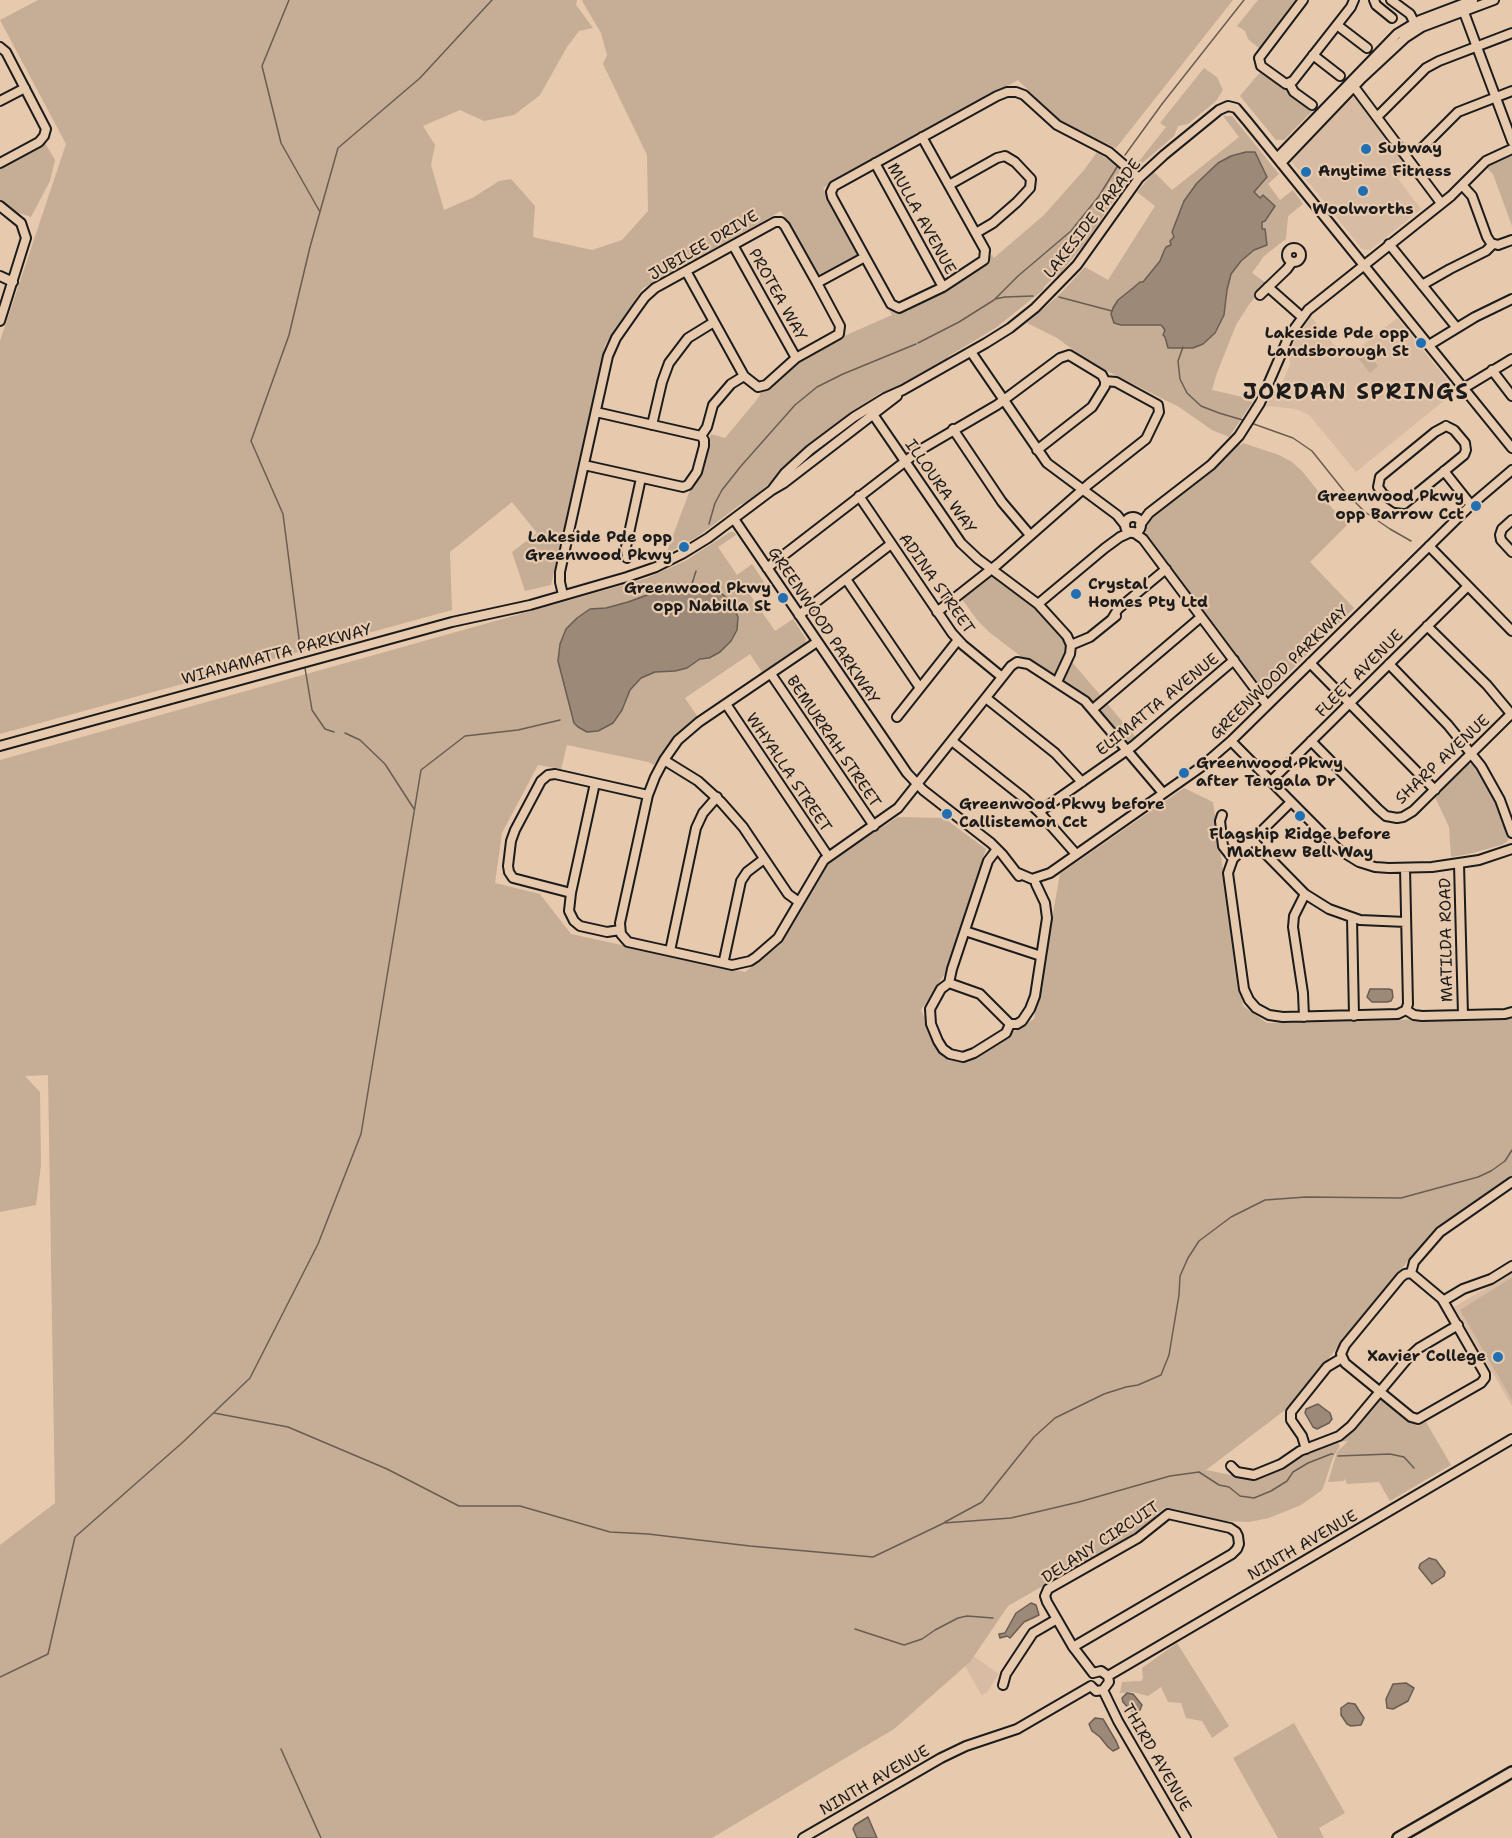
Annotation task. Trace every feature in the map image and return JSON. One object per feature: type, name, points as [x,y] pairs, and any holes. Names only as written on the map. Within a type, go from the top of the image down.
[{"type":"main road","points":[[1398,1838],[1512,1772]]},
{"type":"street","points":[[1303,0],[1259,58],[1261,66],[1283,83],[1293,81],[1338,25],[1354,0]]},
{"type":"street","points":[[1374,0],[1376,5],[1392,18]]},
{"type":"street","points":[[1391,0],[1410,14],[1416,26]]},
{"type":"street","points":[[1462,8],[1473,0]]},
{"type":"street","points":[[1279,160],[1352,84],[1416,26],[1462,8],[1494,0]]},
{"type":"street","points":[[1462,8],[1512,141]]},
{"type":"street","points":[[1338,25],[1367,48]]},
{"type":"street","points":[[1377,117],[1426,68],[1512,33]]},
{"type":"street","points":[[0,47],[6,52],[45,125],[44,136],[39,142],[0,162]]},
{"type":"street","points":[[1313,55],[1340,76]]},
{"type":"street","points":[[1289,83],[1294,92],[1312,105]]},
{"type":"street","points":[[1352,84],[1441,203]]},
{"type":"street","points":[[0,101],[25,88]]},
{"type":"street","points":[[1423,147],[1458,112],[1512,91]]},
{"type":"street","points":[[922,137],[985,250],[984,260],[943,287],[903,307],[896,307],[889,301],[833,200],[831,192],[837,185],[922,137],[1002,93],[1016,92],[1029,99],[1061,128],[1096,144],[1139,178]]},
{"type":"street","name":"LAKESIDE PARADE","points":[[563,596],[641,572],[669,561],[700,544],[784,483],[871,411],[1019,321],[1064,280],[1093,244],[1139,178],[1164,154],[1228,105],[1240,112],[1512,448]]},
{"type":"street","points":[[1038,604],[1173,496],[1219,457],[1243,431],[1263,397],[1285,343],[1302,317],[1441,203],[1486,161],[1512,149]]},
{"type":"street","points":[[949,185],[997,158],[1005,156],[1015,162],[1031,179],[1030,188],[1023,196],[993,223],[975,233]]},
{"type":"street","name":"MULLA AVENUE","points":[[875,164],[943,287]]},
{"type":"street","points":[[1462,185],[1472,196],[1487,237],[1493,244]]},
{"type":"street","points":[[0,206],[19,221],[26,235],[25,245],[0,321]]},
{"type":"street","name":"JUBILEE DRIVE","points":[[563,596],[560,572],[608,356],[616,338],[641,301],[649,293],[773,222],[781,222],[785,226],[817,284]]},
{"type":"street","points":[[1422,285],[1486,251],[1493,244],[1502,244],[1512,240]]},
{"type":"street","points":[[1389,244],[1457,328]]},
{"type":"street","name":"PROTEA WAY","points":[[733,245],[796,358]]},
{"type":"street","points":[[686,271],[744,376],[754,386],[763,387],[796,358],[838,336],[841,332],[840,326],[817,284],[865,257]]},
{"type":"street","points":[[1260,295],[1292,262]]},
{"type":"street","points":[[0,276],[13,282]]},
{"type":"street","points":[[1268,287],[1302,317]]},
{"type":"street","points":[[1429,345],[1512,299]]},
{"type":"street","points":[[652,425],[669,363],[688,338],[714,322]]},
{"type":"street","points":[[971,352],[1051,467],[1132,528]]},
{"type":"street","points":[[767,567],[928,444],[1004,400],[1065,355],[1099,374],[1105,381],[1116,382],[1158,405],[1159,412],[1143,442],[1082,490],[991,569],[937,612]]},
{"type":"street","points":[[1464,388],[1512,359]]},
{"type":"street","points":[[1492,370],[1512,396]]},
{"type":"street","points":[[701,436],[713,405],[731,384],[744,376]]},
{"type":"street","points":[[1037,450],[1095,405],[1104,389],[1105,381]]},
{"type":"street","name":"ILLOURA WAY","points":[[871,411],[961,543],[975,557],[1038,604],[1062,629],[1071,645]]},
{"type":"street","points":[[584,465],[680,487],[688,485],[701,461],[705,443],[701,436],[596,412]]},
{"type":"street","points":[[1448,426],[1463,441],[1466,450],[1464,455],[1444,471],[1407,502],[1401,504],[1396,504],[1389,499],[1378,487],[1378,480],[1382,475],[1439,429],[1448,426]]},
{"type":"street","points":[[953,429],[1000,499],[1030,536]]},
{"type":"street","name":"GREENWOOD PARKWAY","points":[[734,519],[902,766],[918,785],[997,849],[1020,878],[1025,882],[1036,884],[1201,766],[1231,741],[1471,505],[1512,470]]},
{"type":"street","points":[[1444,471],[1471,505]]},
{"type":"street","points":[[627,558],[626,547],[641,478]]},
{"type":"street","name":"ADINA STREET","points":[[859,496],[958,640],[1002,677]]},
{"type":"street","points":[[1116,515],[1132,517],[1149,513]]},
{"type":"street","points":[[1132,517],[1139,521],[1132,528]]},
{"type":"street","points":[[1132,517],[1126,521],[1166,569],[1267,705]]},
{"type":"street","points":[[1512,520],[1500,535],[1501,540],[1512,552]]},
{"type":"street","points":[[799,615],[891,544]]},
{"type":"street","points":[[1429,546],[1512,631]]},
{"type":"street","points":[[1057,682],[1068,660],[1071,645],[1090,637],[1124,611],[1128,602],[1166,569]]},
{"type":"street","points":[[846,579],[920,688]]},
{"type":"street","name":"FLEET AVENUE","points":[[1271,781],[1468,586]]},
{"type":"street","name":"WIANAMATTA PARKWAY","points":[[0,746],[417,631],[563,596]]},
{"type":"street","points":[[1093,709],[1201,616]]},
{"type":"street","points":[[1427,626],[1487,685],[1512,714]]},
{"type":"street","points":[[897,717],[958,640]]},
{"type":"street","points":[[737,964],[630,943],[623,937],[620,923],[648,795],[654,777],[664,760],[686,733],[817,642]]},
{"type":"street","name":"ELIMATTA AVENUE","points":[[1039,812],[1127,750],[1234,660]]},
{"type":"street","points":[[711,959],[732,965],[750,961],[773,943],[819,866],[828,856],[898,808],[1011,666],[1021,662],[1057,682],[1093,709],[1163,793]]},
{"type":"street","points":[[1310,663],[1435,790]]},
{"type":"street","points":[[1389,664],[1448,725],[1486,774],[1497,793],[1512,833]]},
{"type":"street","name":"BEMURRAH STREET","points":[[771,674],[874,826]]},
{"type":"street","points":[[986,698],[1055,753],[1082,782]]},
{"type":"street","name":"WHYALLA STREET","points":[[726,704],[828,856]]},
{"type":"street","name":"SHARP AVENUE","points":[[1311,741],[1378,809],[1386,816],[1397,818],[1408,815],[1512,714]]},
{"type":"street","points":[[952,741],[1024,798],[1076,855]]},
{"type":"street","points":[[1231,741],[1338,849],[1351,859],[1375,867],[1432,867],[1459,864],[1512,849]]},
{"type":"street","points":[[664,760],[692,777],[717,797],[740,823],[788,894],[799,902]]},
{"type":"street","points":[[571,893],[513,878],[509,872],[511,841],[541,781],[555,774],[648,795]]},
{"type":"street","points":[[595,783],[569,911],[576,923],[583,927],[607,932],[620,930]]},
{"type":"street","points":[[670,951],[696,828],[703,813],[717,797]]},
{"type":"street","points":[[1292,802],[1233,859],[1229,868],[1228,880],[1244,989],[1256,1008],[1275,1017],[1398,1014],[1406,1010],[1408,1004],[1405,868]]},
{"type":"street","points":[[1222,815],[1220,821],[1223,846],[1233,859]]},
{"type":"street","points":[[1252,840],[1305,894],[1329,909],[1352,918],[1375,922],[1406,922]]},
{"type":"street","points":[[950,983],[988,861],[997,849]]},
{"type":"street","points":[[724,960],[741,881],[747,872],[764,859]]},
{"type":"street","name":"MATILDA ROAD","points":[[1459,864],[1463,1015]]},
{"type":"street","points":[[1018,873],[1032,879],[1050,873]]},
{"type":"street","points":[[950,983],[980,994],[1010,1024],[1022,1021],[1035,996],[1047,910],[1036,884]]},
{"type":"street","points":[[1304,1017],[1303,993],[1293,927],[1294,916],[1305,894]]},
{"type":"street","points":[[1352,918],[1354,1016]]},
{"type":"street","points":[[965,931],[1041,956]]},
{"type":"street","points":[[950,983],[941,989],[931,1004],[930,1013],[931,1024],[938,1041],[948,1053],[960,1057],[971,1055],[1006,1033],[1010,1024]]},
{"type":"street","points":[[1406,1010],[1418,1016],[1512,1012]]},
{"type":"street","points":[[1411,1273],[1414,1262],[1436,1235],[1512,1182]]},
{"type":"street","points":[[1443,1301],[1463,1289],[1491,1279],[1512,1266]]},
{"type":"street","points":[[1411,1273],[1443,1301],[1485,1372],[1483,1382],[1418,1419],[1411,1417],[1342,1358],[1342,1348],[1402,1276],[1411,1273]]},
{"type":"street","points":[[1231,1466],[1237,1472],[1254,1475],[1344,1433],[1415,1352],[1458,1325]]},
{"type":"street","points":[[1306,1449],[1302,1436],[1291,1420],[1291,1412],[1325,1369],[1342,1358]]},
{"type":"street","name":"NINTH AVENUE","points":[[1108,1676],[1512,1439]]},
{"type":"street","name":"DELANY CIRCUIT","points":[[1073,1647],[1232,1554],[1239,1544],[1237,1534],[1230,1528],[1166,1514],[1141,1535],[1048,1589],[1045,1594],[1046,1599],[1073,1647],[1093,1673]]},
{"type":"street","points":[[1003,1685],[1006,1674],[1033,1634],[1057,1619]]},
{"type":"street","points":[[1101,1671],[1108,1676],[1108,1686],[1096,1691],[1089,1679],[1093,1673],[1101,1671]]},
{"type":"street","name":"NINTH AVENUE","points":[[803,1838],[941,1758],[966,1746],[1017,1729],[1091,1686]]},
{"type":"street","name":"THIRD AVENUE","points":[[1103,1690],[1118,1721],[1186,1838]]},
{"type":"shaded area","points":[[38,0],[577,0],[576,5],[593,28],[579,31],[567,47],[540,95],[514,115],[484,121],[460,110],[423,126],[435,145],[431,165],[444,210],[474,197],[499,181],[511,179],[535,206],[533,237],[592,250],[622,240],[648,211],[647,155],[603,64],[607,55],[601,33],[583,0],[1233,0],[1116,148],[1059,121],[1018,80],[823,188],[857,251],[857,257],[819,276],[781,211],[643,288],[605,345],[551,585],[525,591],[512,552],[537,533],[512,502],[450,552],[452,610],[0,734],[0,341],[66,144],[0,20]]},
{"type":"shaded area","points":[[1258,0],[1299,0],[1260,49],[1248,39],[1245,31],[1237,26]]},
{"type":"shaded area","points":[[1204,68],[1217,77],[1223,90],[1216,101],[1188,124],[1178,126],[1174,136],[1139,166],[1136,165],[1166,127],[1160,123]]},
{"type":"shaded area","points":[[1262,70],[1313,110],[1284,140],[1276,140],[1240,96]]},
{"type":"shaded area","points":[[1352,97],[1356,98],[1409,169],[1398,179],[1421,209],[1370,250],[1362,249],[1292,162]]},
{"type":"shaded area","points":[[1223,116],[1232,116],[1279,174],[1268,184],[1280,200],[1293,190],[1303,204],[1288,216],[1286,239],[1264,256],[1252,273],[1266,283],[1236,325],[1217,373],[1212,390],[1251,399],[1252,403],[1229,437],[1212,430],[1179,407],[1091,363],[1057,338],[1027,323],[1061,293],[1085,267],[1108,280],[1155,206],[1137,192],[1154,172],[1172,190],[1239,137]]},
{"type":"shaded area","points":[[45,143],[55,160],[50,181],[31,217],[8,209],[0,203],[0,166]]},
{"type":"shaded area","points":[[1097,152],[1116,165],[1128,176],[1128,179],[1086,242],[1058,276],[1054,277],[1043,290],[997,327],[946,360],[887,393],[882,392],[858,407],[818,437],[816,442],[748,502],[741,504],[697,537],[666,554],[690,490],[694,488],[697,481],[711,434],[725,438],[759,397],[761,391],[769,390],[777,377],[805,357],[842,337],[892,315],[888,307],[898,314],[908,311],[985,265],[990,256],[994,258],[1044,215]]},
{"type":"shaded area","points":[[1246,152],[1255,152],[1267,177],[1254,192],[1260,198],[1263,195],[1275,206],[1262,222],[1267,245],[1254,250],[1231,274],[1224,315],[1215,333],[1203,344],[1193,348],[1168,348],[1163,335],[1165,330],[1161,325],[1114,323],[1111,314],[1118,300],[1143,282],[1160,261],[1166,247],[1171,245],[1170,241],[1174,237],[1172,232],[1184,201],[1197,183],[1218,163]]},
{"type":"shaded area","points":[[1512,152],[1512,226],[1493,174],[1485,166]]},
{"type":"shaded area","points":[[1311,317],[1346,359],[1397,318],[1456,391],[1356,472],[1309,415],[1296,409],[1266,406],[1271,397],[1279,391],[1290,364],[1289,353]]},
{"type":"shaded area","points":[[1364,348],[1378,366],[1370,373],[1356,355]]},
{"type":"shaded area","points":[[1243,443],[1279,455],[1292,462],[1348,524],[1310,562],[1354,608],[1268,693],[1264,692],[1144,529],[1147,520],[1213,468],[1238,444]]},
{"type":"shaded area","points":[[730,532],[736,535],[718,547],[737,575],[752,564],[764,582],[749,593],[775,631],[793,619],[806,639],[805,643],[762,672],[750,654],[685,698],[697,716],[671,740],[654,765],[567,745],[561,769],[538,765],[502,833],[495,883],[540,894],[571,934],[745,972],[780,945],[831,860],[898,817],[944,818],[986,849],[946,972],[921,1010],[943,1057],[964,1063],[1034,1019],[1060,874],[1184,788],[1213,802],[1243,1006],[1267,1023],[1512,1017],[1512,1177],[1434,1229],[1289,1407],[1206,1470],[1252,1479],[1281,1468],[1304,1452],[1340,1439],[1380,1398],[1417,1426],[1426,1422],[1451,1465],[1390,1501],[1379,1482],[1347,1484],[1345,1479],[1328,1482],[1337,1452],[1348,1441],[1338,1442],[1340,1446],[1333,1458],[1321,1491],[1301,1505],[1269,1518],[1249,1522],[1222,1521],[1164,1508],[1140,1530],[1008,1606],[970,1662],[894,1729],[712,1838],[0,1838],[0,1545],[55,1503],[48,1075],[25,1076],[40,1092],[41,1165],[36,1205],[0,1212],[0,760],[647,578],[685,561]]},
{"type":"shaded area","points":[[991,574],[1039,609],[1066,642],[1067,653],[1056,674],[1023,658],[989,632],[961,598]]},
{"type":"shaded area","points":[[677,584],[721,593],[732,603],[738,617],[737,630],[731,641],[720,652],[709,658],[700,659],[687,668],[655,672],[641,678],[630,690],[622,710],[613,723],[598,731],[587,732],[578,727],[574,723],[558,661],[560,644],[566,629],[590,609],[606,608],[628,602]]},
{"type":"shaded area","points":[[1071,661],[1102,697],[1094,703],[1064,683],[1063,678]]},
{"type":"shaded area","points":[[1106,702],[1137,739],[1130,744],[1125,743],[1100,713],[1100,707]]},
{"type":"shaded area","points":[[1468,764],[1472,764],[1481,777],[1483,776],[1498,802],[1509,838],[1501,845],[1451,857],[1449,827],[1434,795]]},
{"type":"shaded area","points":[[1370,989],[1392,990],[1393,997],[1387,1002],[1372,1002],[1367,997]]},
{"type":"shaded area","name":"Xavier College","points":[[1512,1273],[1512,1406],[1454,1307]]},
{"type":"shaded area","name":"Xavier College","points":[[1512,1279],[1512,1400],[1460,1310]]},
{"type":"shaded area","points":[[1318,1404],[1330,1413],[1332,1419],[1317,1429],[1313,1427],[1305,1413],[1306,1409]]},
{"type":"shaded area","points":[[1429,1558],[1436,1560],[1445,1572],[1444,1576],[1432,1584],[1419,1568],[1420,1564]]},
{"type":"shaded area","points":[[1031,1603],[1036,1605],[1039,1615],[1024,1622],[1010,1638],[1007,1636],[1000,1638],[999,1634],[1005,1633],[1016,1613]]},
{"type":"shaded area","points":[[1177,1643],[1229,1726],[1212,1738],[1202,1721],[1186,1718],[1181,1703],[1168,1702],[1161,1687],[1148,1696],[1133,1692],[1120,1693],[1122,1682],[1141,1681],[1142,1668]]},
{"type":"shaded area","points":[[973,1656],[999,1674],[986,1694],[982,1696],[965,1666]]},
{"type":"shaded area","points":[[1406,1683],[1414,1688],[1408,1701],[1393,1709],[1387,1708],[1386,1699],[1393,1684]]},
{"type":"shaded area","points":[[1127,1693],[1133,1694],[1142,1705],[1136,1714],[1123,1702],[1122,1698]]},
{"type":"shaded area","points":[[1348,1703],[1355,1704],[1364,1718],[1361,1725],[1347,1724],[1341,1715],[1341,1708]]},
{"type":"shaded area","points":[[1095,1718],[1103,1719],[1119,1748],[1113,1751],[1092,1731],[1089,1724]]},
{"type":"shaded area","points":[[1294,1723],[1345,1813],[1319,1828],[1324,1838],[1278,1838],[1233,1758]]},
{"type":"shaded area","points":[[868,1817],[877,1838],[857,1838],[853,1829],[855,1825]]},
{"type":"waterway","points":[[289,0],[262,66],[281,143],[320,212]]},
{"type":"waterway","points":[[301,654],[283,514],[251,441],[289,335],[310,247],[338,148],[420,78],[492,0]]},
{"type":"waterway","points":[[1125,155],[1244,0]]},
{"type":"waterway","points":[[918,343],[959,322],[994,300],[1018,276],[1071,231],[1099,196],[1117,167]]},
{"type":"waterway","points":[[995,299],[1033,296]]},
{"type":"waterway","points":[[1059,297],[1112,311]]},
{"type":"waterway","points":[[709,524],[715,503],[722,490],[795,405],[817,387],[916,344]]},
{"type":"waterway","points":[[1183,347],[1178,361],[1180,379],[1187,393],[1201,406],[1246,421]]},
{"type":"waterway","points":[[1251,423],[1293,438],[1312,451],[1344,491],[1365,512],[1411,541]]},
{"type":"waterway","points":[[691,587],[696,571]]},
{"type":"waterway","points":[[305,668],[312,710],[325,729],[334,732]]},
{"type":"waterway","points":[[0,1677],[48,1654],[75,1537],[183,1442],[250,1378],[318,1244],[361,1134],[421,770],[465,736],[518,730],[560,720]]},
{"type":"waterway","points":[[345,733],[360,740],[385,764],[414,809]]},
{"type":"waterway","points":[[945,1522],[982,1502],[1034,1437],[1055,1418],[1104,1394],[1138,1385],[1161,1375],[1169,1355],[1180,1276],[1199,1241],[1231,1217],[1265,1200],[1306,1197],[1401,1198],[1478,1177],[1505,1161],[1512,1150]]},
{"type":"waterway","points":[[214,1413],[288,1427],[387,1469],[459,1506],[520,1506],[610,1532],[873,1557],[944,1523],[1011,1518],[1079,1502],[1170,1476],[1199,1472],[1219,1485],[1229,1487],[1240,1496],[1254,1498],[1287,1481],[1293,1472],[1308,1463],[1333,1454]]},
{"type":"waterway","points":[[1338,1456],[1390,1454],[1404,1457],[1414,1468]]},
{"type":"waterway","points":[[855,1629],[904,1645],[922,1639],[958,1618],[967,1616],[993,1618]]},
{"type":"waterway","points":[[281,1749],[321,1838]]},
{"type":"place","name":"Subway","points":[[1366,149]]},
{"type":"place","name":"Anytime Fitness","points":[[1306,172]]},
{"type":"place","name":"Woolworths","points":[[1363,191]]},
{"type":"place","name":"Lakeside Pde opp Landsborough St","points":[[1421,343]]},
{"type":"place","name":"Greenwood Pkwy opp Barrow Cct","points":[[1476,506]]},
{"type":"place","name":"Lakeside Pde opp Greenwood Pkwy","points":[[684,547]]},
{"type":"place","name":"Crystal Homes Pty Ltd","points":[[1076,594]]},
{"type":"place","name":"Greenwood Pkwy opp Nabilla St","points":[[783,598]]},
{"type":"place","name":"Greenwood Pkwy after Tengala Dr","points":[[1184,773]]},
{"type":"place","name":"Greenwood Pkwy before Callistemon Cct","points":[[947,814]]},
{"type":"place","name":"Flagship Ridge before Mathew Bell Way","points":[[1300,816]]},
{"type":"place","name":"Xavier College","points":[[1498,1357]]},
{"type":"district","name":"JORDAN SPRINGS","points":[[1356,393]]}]
